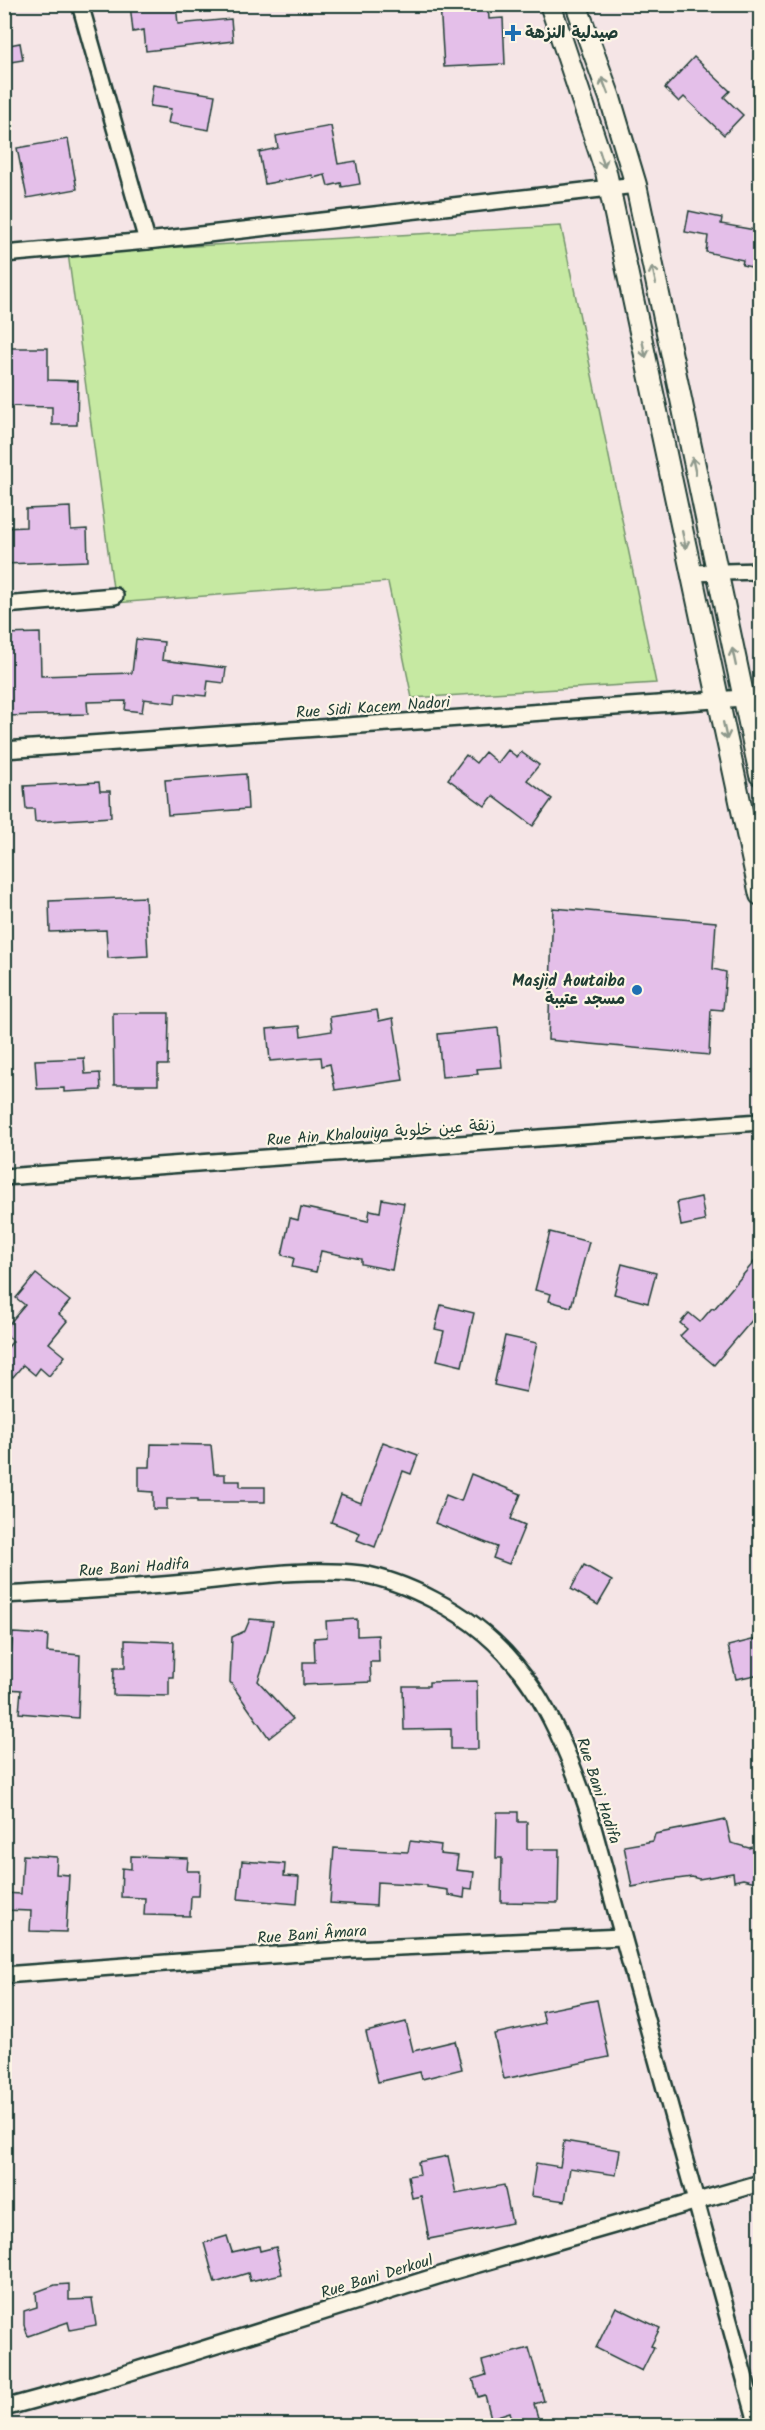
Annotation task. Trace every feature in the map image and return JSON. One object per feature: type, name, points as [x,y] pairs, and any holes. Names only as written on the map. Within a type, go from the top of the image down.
[{"type":"street","points":[[80,4],[147,241]]},
{"type":"street","points":[[550,4],[610,189],[760,895]]},
{"type":"street","points":[[576,4],[614,110],[636,185],[760,775]]},
{"type":"street","points":[[4,254],[147,241],[636,185]]},
{"type":"street","points":[[691,573],[760,571]]},
{"type":"street","points":[[4,605],[115,596]]},
{"type":"street","name":"Rue Sidi Kacem Nadori","points":[[4,750],[743,698]]},
{"type":"street","name":"Rue Ain Khalouiya زنقة عين خلوية","points":[[4,1177],[760,1122]]},
{"type":"street","name":"Rue Bani Hadifa","points":[[4,1595],[173,1584],[304,1572],[362,1574],[408,1587],[449,1608],[492,1640],[523,1672],[549,1712],[571,1759],[589,1813],[694,2201],[758,2426]]},
{"type":"street","name":"Rue Bani Âmara","points":[[4,1974],[354,1949],[622,1936]]},
{"type":"street","name":"Rue Bani Derkoul","points":[[4,2408],[92,2384],[447,2274],[760,2183]]},
{"type":"green space","points":[[561,226],[656,683],[412,698],[388,582],[115,603],[68,253]]},
{"type":"building","points":[[130,4],[176,4],[178,24],[231,19],[233,41],[146,51],[144,30],[133,32]]},
{"type":"building","points":[[440,4],[488,4],[489,19],[503,18],[505,64],[444,67]]},
{"type":"building","points":[[20,43],[23,60],[4,63],[4,46]]},
{"type":"building","points":[[694,57],[730,91],[724,97],[743,115],[724,135],[684,97],[679,102],[665,88]]},
{"type":"building","points":[[153,85],[215,95],[209,130],[168,123],[171,109],[150,106]]},
{"type":"building","points":[[331,126],[338,164],[356,161],[360,184],[342,187],[341,183],[328,186],[325,175],[313,178],[312,175],[265,184],[259,152],[278,148],[276,136]]},
{"type":"building","points":[[68,139],[77,189],[27,198],[17,148]]},
{"type":"building","points":[[689,211],[722,218],[721,224],[760,231],[760,269],[742,265],[743,260],[706,252],[708,236],[685,232]]},
{"type":"building","points":[[9,348],[48,348],[48,380],[78,381],[77,425],[52,425],[52,407],[4,406],[4,383],[9,383]]},
{"type":"building","points":[[70,507],[71,530],[87,529],[88,561],[4,564],[4,528],[26,527],[26,509]]},
{"type":"building","points":[[40,633],[41,676],[132,673],[136,639],[164,642],[162,660],[226,668],[224,683],[208,681],[206,696],[176,693],[175,703],[144,699],[142,712],[125,710],[126,701],[87,702],[88,714],[4,716],[4,634]]},
{"type":"building","points":[[508,750],[517,757],[521,752],[539,765],[527,780],[552,799],[533,826],[493,796],[485,806],[448,779],[466,755],[476,763],[485,752],[498,763]]},
{"type":"building","points":[[246,774],[248,809],[168,815],[165,780]]},
{"type":"building","points":[[99,782],[100,791],[110,791],[111,817],[35,822],[34,809],[26,809],[24,786]]},
{"type":"building","points":[[145,897],[148,956],[108,958],[106,930],[50,932],[49,901]]},
{"type":"building","name":"Masjid Aoutaiba مسجد عتيبة","points":[[553,908],[716,922],[713,969],[726,972],[723,1010],[711,1009],[709,1055],[548,1040]]},
{"type":"building","points":[[377,1010],[379,1021],[393,1018],[403,1080],[335,1090],[330,1064],[322,1066],[321,1057],[270,1061],[267,1029],[300,1026],[301,1036],[332,1031],[330,1017]]},
{"type":"building","points":[[113,1013],[169,1013],[168,1065],[158,1065],[158,1085],[114,1085]]},
{"type":"building","points":[[498,1028],[502,1067],[477,1069],[478,1074],[442,1077],[438,1034]]},
{"type":"building","points":[[84,1058],[85,1074],[100,1073],[101,1090],[64,1092],[64,1088],[37,1089],[35,1060]]},
{"type":"building","points":[[701,1197],[705,1221],[681,1226],[677,1202]]},
{"type":"building","points":[[382,1199],[404,1203],[392,1270],[361,1264],[361,1259],[321,1251],[316,1272],[292,1267],[294,1258],[282,1255],[290,1218],[298,1220],[301,1207],[368,1221],[370,1210],[380,1212]]},
{"type":"building","points":[[550,1232],[589,1242],[571,1307],[549,1301],[551,1294],[535,1290]]},
{"type":"building","points":[[760,1255],[760,1311],[714,1365],[680,1336],[687,1329],[680,1323],[689,1313],[700,1322]]},
{"type":"building","points":[[622,1264],[656,1273],[648,1303],[614,1294]]},
{"type":"building","points":[[36,1274],[70,1301],[59,1314],[67,1321],[49,1343],[65,1356],[49,1376],[40,1368],[35,1375],[23,1365],[13,1377],[4,1370],[4,1352],[13,1341],[4,1333],[4,1330],[25,1305],[16,1298]]},
{"type":"building","points":[[441,1305],[474,1313],[462,1366],[437,1360],[444,1331],[435,1329]]},
{"type":"building","points":[[505,1336],[537,1343],[526,1392],[494,1385]]},
{"type":"building","points":[[383,1442],[418,1455],[411,1474],[403,1471],[375,1547],[357,1540],[360,1533],[331,1522],[341,1495],[361,1503]]},
{"type":"building","points":[[151,1444],[211,1445],[214,1474],[225,1474],[225,1481],[240,1481],[240,1487],[265,1487],[265,1502],[198,1502],[198,1499],[167,1499],[167,1509],[153,1509],[153,1492],[139,1491],[139,1467],[150,1467]]},
{"type":"building","points":[[471,1474],[521,1494],[511,1519],[525,1525],[509,1564],[493,1558],[497,1547],[435,1523],[446,1495],[461,1501]]},
{"type":"building","points":[[584,1565],[612,1581],[598,1605],[571,1589]]},
{"type":"building","points":[[250,1619],[273,1621],[267,1654],[258,1681],[293,1719],[269,1738],[230,1682],[232,1637],[245,1631]]},
{"type":"building","points":[[357,1619],[357,1636],[378,1635],[379,1662],[370,1662],[371,1682],[303,1685],[303,1662],[315,1662],[314,1638],[327,1637],[326,1621]]},
{"type":"building","points":[[13,1633],[48,1635],[47,1652],[80,1655],[78,1718],[19,1713],[21,1690],[8,1689]]},
{"type":"building","points":[[760,1638],[760,1674],[736,1679],[728,1646]]},
{"type":"building","points":[[125,1640],[174,1642],[173,1677],[169,1677],[169,1696],[113,1695],[114,1668],[125,1668]]},
{"type":"building","points":[[477,1681],[478,1749],[451,1749],[451,1729],[404,1730],[403,1686],[429,1686],[429,1682]]},
{"type":"building","points":[[497,1812],[518,1812],[518,1822],[527,1822],[527,1849],[559,1849],[558,1903],[501,1902],[502,1858],[496,1858]]},
{"type":"building","points":[[726,1820],[731,1843],[749,1848],[760,1845],[760,1883],[743,1879],[734,1881],[733,1873],[699,1879],[692,1877],[669,1880],[632,1887],[624,1846],[653,1841],[655,1834]]},
{"type":"building","points":[[410,1841],[441,1845],[440,1854],[458,1856],[456,1870],[474,1872],[472,1889],[465,1888],[464,1898],[448,1895],[448,1890],[427,1887],[427,1885],[377,1882],[376,1906],[330,1903],[334,1848],[408,1852]]},
{"type":"building","points":[[23,1855],[57,1857],[56,1874],[69,1875],[66,1932],[30,1931],[31,1911],[4,1910],[4,1893],[21,1894]]},
{"type":"building","points":[[131,1856],[188,1858],[187,1871],[200,1871],[199,1896],[191,1896],[190,1916],[144,1915],[145,1898],[121,1897],[122,1868],[131,1869]]},
{"type":"building","points":[[242,1861],[285,1864],[284,1876],[299,1877],[297,1904],[238,1899]]},
{"type":"building","points":[[597,2000],[609,2057],[504,2079],[494,2034],[545,2023],[542,2011]]},
{"type":"building","points":[[406,2022],[413,2051],[455,2041],[462,2069],[422,2079],[420,2072],[378,2082],[366,2032]]},
{"type":"building","points":[[564,2141],[620,2150],[616,2175],[570,2168],[565,2201],[531,2196],[536,2163],[560,2167]]},
{"type":"building","points":[[448,2156],[456,2194],[504,2185],[512,2223],[429,2239],[421,2196],[412,2198],[408,2176],[420,2174],[418,2162]]},
{"type":"building","points":[[227,2236],[232,2252],[259,2246],[260,2251],[276,2247],[282,2274],[250,2281],[248,2273],[215,2283],[204,2243]]},
{"type":"building","points":[[69,2284],[69,2300],[92,2299],[96,2325],[70,2330],[68,2322],[28,2336],[24,2325],[24,2311],[37,2307],[36,2292],[55,2285]]},
{"type":"building","points":[[616,2307],[660,2328],[651,2346],[654,2347],[642,2371],[596,2348]]},
{"type":"building","points":[[529,2348],[544,2401],[534,2404],[539,2421],[524,2426],[514,2426],[510,2412],[491,2418],[485,2395],[478,2397],[473,2379],[486,2375],[482,2361]]},
{"type":"place","name":"صيدلية النزهة","points":[[513,33]]},
{"type":"place","name":"Masjid Aoutaiba مسجد عتيبة","points":[[637,990]]}]
